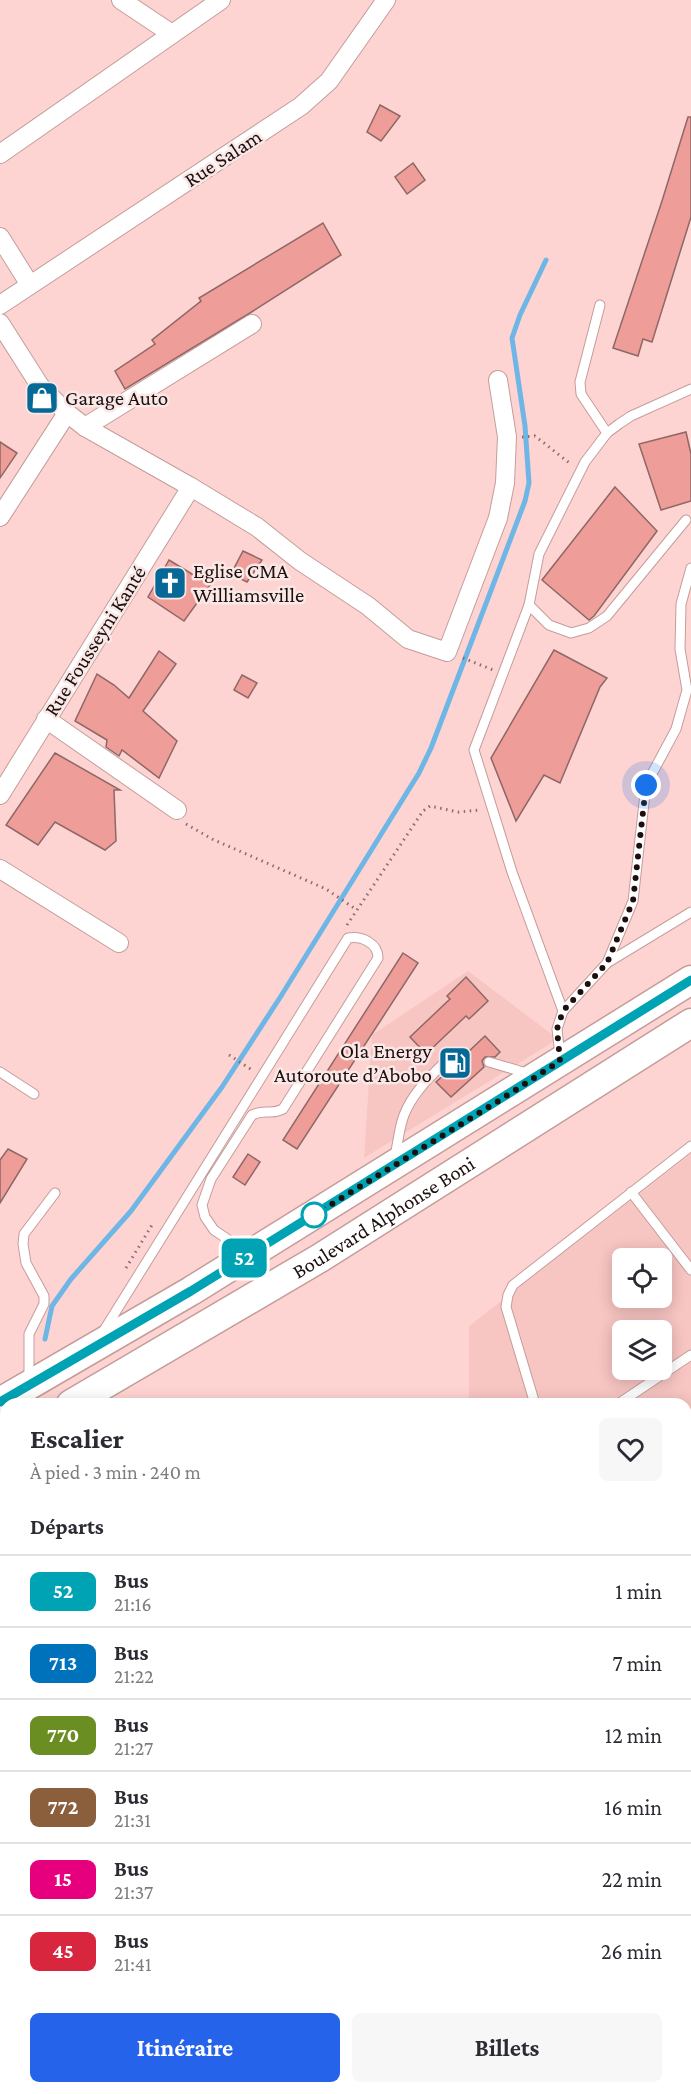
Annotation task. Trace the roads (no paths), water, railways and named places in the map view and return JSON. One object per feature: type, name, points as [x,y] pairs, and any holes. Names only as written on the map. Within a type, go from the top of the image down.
[{"type":"main road","name":"Boulevard Alphonse Boni","points":[[7,1398],[191,1291],[691,981]]},
{"type":"main road","name":"Boulevard Alphonse Boni","points":[[81,1398],[320,1258],[691,1023]]},
{"type":"street","points":[[121,0],[172,34]]},
{"type":"street","points":[[0,154],[221,0]]},
{"type":"street","name":"Rue Salam","points":[[0,306],[301,106],[329,81],[386,0]]},
{"type":"street","points":[[0,237],[30,285]]},
{"type":"street","points":[[0,323],[40,386],[86,427],[257,527],[300,561],[368,606],[408,639],[447,652],[498,518],[505,483],[507,437],[498,380]]},
{"type":"street","points":[[86,427],[252,324]]},
{"type":"street","points":[[0,517],[67,412]]},
{"type":"street","name":"Rue Fousseyni Kanté","points":[[0,795],[191,487]]},
{"type":"street","points":[[46,719],[177,810]]},
{"type":"street","points":[[0,869],[119,943]]},
{"type":"lane","points":[[600,305],[580,388],[581,394],[607,433]]},
{"type":"lane","points":[[563,1011],[512,872],[474,750],[529,605],[539,554],[580,471],[607,433],[631,416],[691,389]]},
{"type":"lane","points":[[529,605],[549,625],[571,633],[589,628],[606,616],[686,520]]},
{"type":"lane","points":[[607,963],[633,901],[646,785],[676,729],[687,690],[680,649],[681,604],[691,568]]},
{"type":"lane","points":[[489,1062],[549,1069],[563,1011],[607,963],[691,912]]},
{"type":"lane","points":[[94,1347],[348,938],[358,937],[374,946],[378,952],[378,958],[284,1109],[275,1113],[260,1111],[252,1115],[211,1179],[205,1196],[202,1205],[205,1217],[214,1230],[250,1254]]},
{"type":"lane","points":[[392,1168],[404,1116],[412,1099],[428,1078],[448,1059],[461,1059]]},
{"type":"lane","points":[[0,1072],[34,1094]]},
{"type":"lane","points":[[534,1398],[506,1307],[513,1285],[691,1146]]},
{"type":"lane","points":[[631,1192],[691,1270]]},
{"type":"lane","points":[[28,1387],[29,1334],[44,1304],[44,1296],[26,1263],[24,1234],[55,1193]]},
{"type":"lane","points":[[627,1398],[691,1355]]},
{"type":"waterway","points":[[45,1339],[52,1306],[71,1279],[131,1211],[222,1087],[419,773],[431,748],[525,501],[529,483],[525,426],[512,338],[520,315],[546,260]]},
{"type":"place","name":"Garage Auto","points":[[42,398]]},
{"type":"place","name":"Eglise CMA Williamsville","points":[[170,583]]},
{"type":"place","name":"Ola Energy Autoroute d’Abobo","points":[[455,1063]]}]
